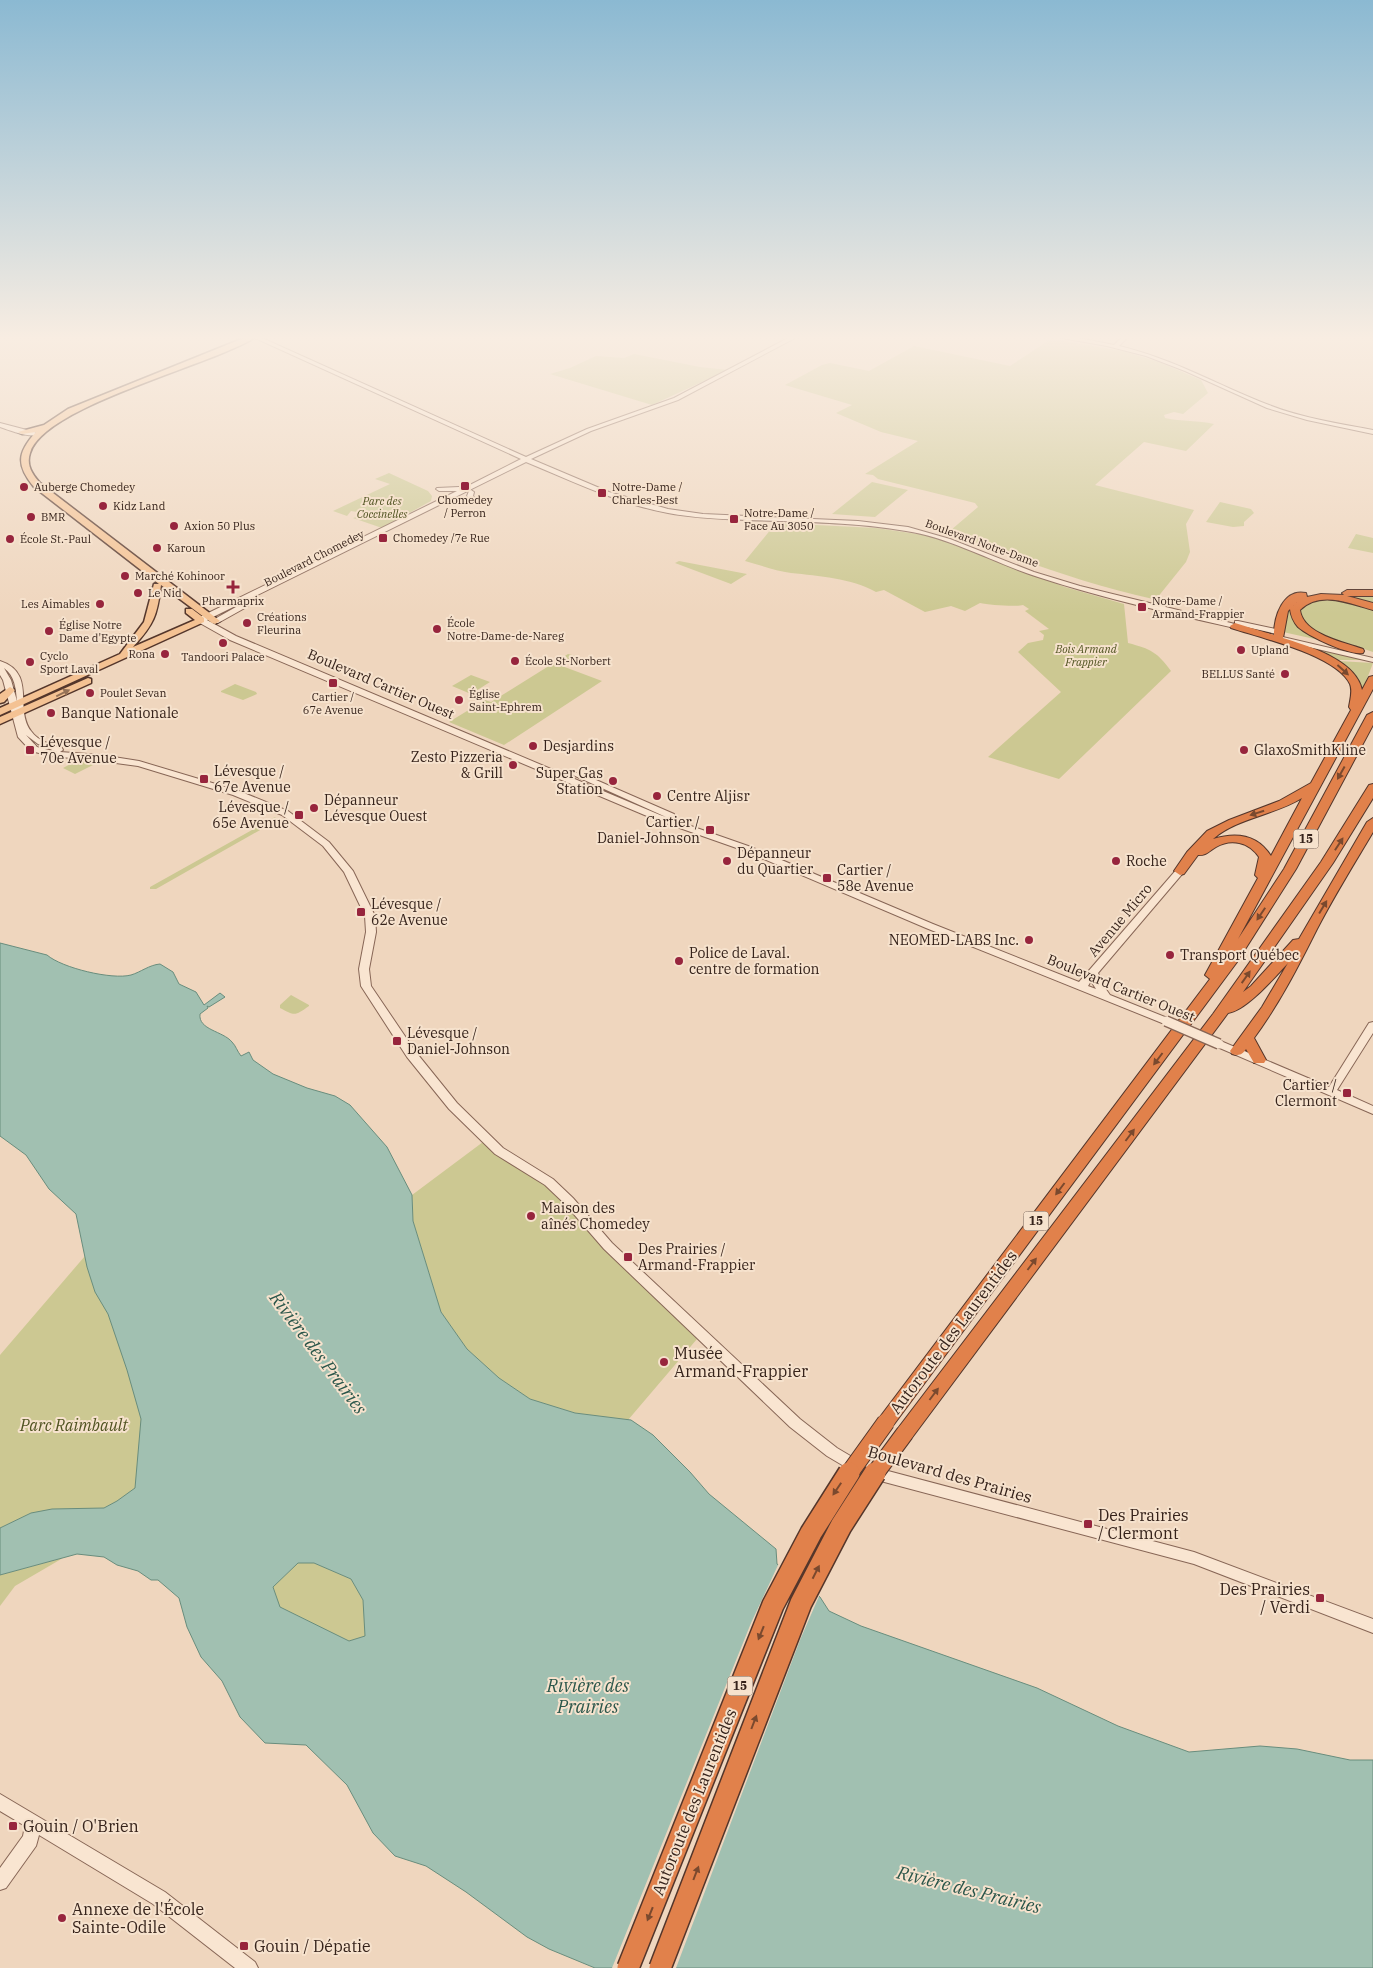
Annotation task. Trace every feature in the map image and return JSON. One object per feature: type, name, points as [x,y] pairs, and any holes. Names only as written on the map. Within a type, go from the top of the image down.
[{"type":"highway","points":[[1279,634],[1279,619],[1284,606],[1302,596],[1324,593],[1373,592]]},
{"type":"highway","points":[[1359,651],[1323,638],[1307,629],[1296,619],[1294,610],[1303,601],[1324,597],[1352,600],[1373,607]]},
{"type":"highway","points":[[1255,627],[1271,625],[1279,619]]},
{"type":"highway","points":[[1235,626],[1310,651],[1340,666],[1351,678],[1356,688],[1352,718]]},
{"type":"highway","points":[[1187,1020],[1373,679]]},
{"type":"highway","name":"Autoroute des Laurentides","points":[[628,1968],[772,1605],[826,1506],[886,1422],[1232,959],[1277,890],[1373,715]]},
{"type":"highway","points":[[1180,871],[1198,845],[1216,830],[1233,821],[1282,804],[1316,785]]},
{"type":"highway","name":"Autoroute des Laurentides","points":[[660,1968],[801,1604],[841,1526],[870,1480],[1218,1017],[1327,863],[1373,788]]},
{"type":"highway","points":[[1237,1051],[1247,1039],[1282,984],[1310,928],[1357,852],[1373,822]]},
{"type":"highway","points":[[1180,871],[1213,842],[1230,838],[1247,841],[1261,850],[1266,860],[1253,899]]},
{"type":"highway","points":[[1357,852],[1373,840]]},
{"type":"highway","points":[[1218,1017],[1256,988],[1310,928]]},
{"type":"highway","points":[[1247,1039],[1259,1060]]},
{"type":"main road","points":[[22,432],[37,430]]},
{"type":"main road","points":[[44,430],[32,441],[26,451],[24,462],[26,471],[33,481],[208,620]]},
{"type":"main road","points":[[22,432],[30,437],[32,441]]},
{"type":"main road","points":[[143,567],[157,586],[208,620]]},
{"type":"main road","points":[[123,656],[149,622],[154,605],[154,591],[157,586]]},
{"type":"main road","points":[[0,721],[19,708],[123,656],[208,620]]},
{"type":"main road","points":[[0,712],[19,708],[208,620]]},
{"type":"main road","points":[[0,700],[10,690]]},
{"type":"street","points":[[15,430],[39,434]]},
{"type":"street","name":"Boulevard Notre-Dame","points":[[460,430],[614,495],[672,512],[731,518],[858,522],[916,531],[948,540],[1032,573],[1083,589],[1235,626],[1373,654]]},
{"type":"street","name":"Boulevard Chomedey","points":[[208,620],[530,459],[603,430]]},
{"type":"street","name":"Boulevard Notre-Dame","points":[[530,459],[629,496],[668,507],[726,514],[862,519],[920,528],[949,536],[1075,583],[1255,627],[1373,660]]},
{"type":"street","points":[[432,505],[435,498],[435,490],[468,490],[473,500]]},
{"type":"street","name":"Boulevard Chomedey","points":[[208,620],[432,505],[468,490]]},
{"type":"street","name":"Boulevard Cartier Ouest","points":[[208,620],[248,639],[593,781],[663,812],[690,827],[1166,1021],[1373,1110]]},
{"type":"street","points":[[0,663],[14,674],[19,708]]},
{"type":"street","points":[[0,668],[7,678],[10,690],[19,708]]},
{"type":"street","name":"Boulevard des Prairies","points":[[19,708],[22,737],[31,747],[52,754],[139,764],[242,795],[282,811],[321,840],[337,855],[348,871],[369,914],[371,930],[364,965],[364,979],[370,992],[411,1054],[453,1106],[499,1152],[549,1182],[569,1201],[608,1246],[792,1421],[841,1458],[858,1467],[891,1479],[1194,1558],[1373,1626]]},
{"type":"street","name":"Avenue Micro","points":[[1081,987],[1180,871]]},
{"type":"street","points":[[1093,973],[1098,985],[1107,998]]},
{"type":"street","points":[[1331,1092],[1373,1025]]},
{"type":"street","points":[[0,1802],[159,1898],[249,1968]]},
{"type":"street","points":[[0,1882],[30,1840],[34,1822]]},
{"type":"green space","points":[[876,430],[1208,430],[1186,451],[1144,442],[1095,485],[1194,510],[1186,524],[1190,552],[1186,562],[1157,598],[1153,599],[1078,579],[958,535],[959,533],[951,530],[978,507],[975,503],[878,479],[873,475],[865,474],[918,441]]},
{"type":"green space","name":"Parc des Coccinelles","points":[[389,473],[428,491],[432,496],[431,501],[382,528],[353,518],[364,513],[351,511],[347,516],[333,511],[390,484],[375,479]]},
{"type":"green space","points":[[872,482],[908,490],[875,517],[832,514]]},
{"type":"green space","points":[[1220,502],[1251,509],[1254,513],[1244,522],[1244,526],[1233,527],[1206,522]]},
{"type":"green space","name":"Bois Armand Frappier","points":[[776,523],[876,528],[931,536],[1065,587],[1124,604],[1128,643],[1153,652],[1162,659],[1171,671],[1059,779],[988,757],[1061,692],[1018,652],[1028,643],[1043,640],[1044,635],[1039,631],[1049,629],[1025,611],[1029,609],[1023,605],[1002,606],[980,603],[965,611],[951,606],[925,612],[884,590],[876,592],[846,581],[785,572],[745,561]]},
{"type":"green space","points":[[1356,534],[1373,538],[1373,553],[1348,548]]},
{"type":"green space","points":[[679,561],[747,574],[731,584],[675,563]]},
{"type":"green space","points":[[1373,594],[1373,605],[1321,596],[1291,612],[1328,642],[1283,632],[1285,610],[1306,596]]},
{"type":"green space","points":[[1328,598],[1373,608],[1373,652],[1316,633],[1301,621],[1299,606],[1304,603]]},
{"type":"green space","points":[[1283,639],[1366,660],[1338,661],[1373,663],[1362,692],[1350,673]]},
{"type":"green space","points":[[568,654],[576,656],[562,666],[602,681],[504,745],[449,722],[485,700],[491,702]]},
{"type":"green space","points":[[471,675],[490,682],[471,694],[452,686]]},
{"type":"green space","points":[[235,684],[257,694],[243,700],[221,692]]},
{"type":"green space","points":[[78,760],[99,762],[75,774],[63,768]]},
{"type":"green space","points":[[275,817],[276,821],[156,889],[150,889],[150,887]]},
{"type":"green space","points":[[291,995],[309,1006],[295,1014],[280,1008],[280,1005]]},
{"type":"green space","points":[[483,1142],[528,1168],[605,1242],[697,1339],[628,1420],[575,1413],[530,1399],[499,1378],[467,1349],[441,1312],[413,1221],[412,1195]]},
{"type":"green space","name":"Parc Raimbault","points":[[85,1256],[103,1286],[148,1418],[136,1488],[104,1508],[31,1513],[0,1528],[0,1355]]},
{"type":"green space","points":[[63,1558],[15,1586],[0,1606],[0,1575]]},
{"type":"green space","points":[[298,1563],[314,1563],[351,1579],[363,1600],[366,1636],[349,1641],[279,1607],[273,1587]]},
{"type":"water","name":"Rivière des Prairies","points":[[0,943],[47,955],[54,960],[87,972],[112,976],[131,975],[160,964],[173,972],[179,984],[196,992],[204,1005],[220,993],[225,997],[209,1007],[207,1006],[208,1008],[200,1014],[203,1024],[228,1038],[241,1056],[249,1052],[253,1060],[273,1074],[307,1088],[335,1096],[350,1105],[387,1147],[412,1195],[413,1221],[441,1312],[467,1349],[499,1378],[530,1399],[575,1413],[631,1420],[653,1435],[709,1494],[776,1549],[777,1564],[820,1597],[829,1611],[861,1626],[1037,1688],[1118,1726],[1189,1752],[1260,1746],[1297,1749],[1350,1760],[1373,1760],[1373,1968],[595,1968],[549,1949],[527,1937],[466,1892],[426,1866],[395,1856],[373,1833],[347,1785],[306,1745],[265,1743],[240,1717],[222,1681],[201,1657],[187,1627],[179,1598],[158,1580],[151,1580],[138,1571],[117,1565],[104,1557],[77,1554],[0,1575],[0,1528],[31,1513],[52,1509],[104,1508],[135,1488],[141,1419],[108,1314],[95,1292],[87,1267],[76,1214],[49,1189],[26,1155],[0,1136]],"holes":[[[298,1563],[314,1563],[351,1579],[363,1600],[365,1636],[349,1641],[280,1607],[273,1587]]]},
{"type":"pier","points":[[779,1563],[820,1594],[800,1640],[676,1968],[612,1968],[751,1623]]},
{"type":"place","name":"Chomedey / Perron","points":[[465,486]]},
{"type":"place","name":"Auberge Chomedey","points":[[24,487]]},
{"type":"place","name":"Notre-Dame / Charles-Best","points":[[602,493]]},
{"type":"place","name":"Kidz Land","points":[[103,506]]},
{"type":"place","name":"BMR","points":[[31,517]]},
{"type":"place","name":"Notre-Dame / Face Au 3050","points":[[734,519]]},
{"type":"place","name":"Axion 50 Plus","points":[[174,526]]},
{"type":"place","name":"Chomedey /7e Rue","points":[[383,538]]},
{"type":"place","name":"École St.-Paul","points":[[10,539]]},
{"type":"place","name":"Karoun","points":[[157,548]]},
{"type":"place","name":"Marché Kohinoor","points":[[125,576]]},
{"type":"place","name":"Pharmaprix","points":[[233,587]]},
{"type":"place","name":"Le Nid","points":[[138,593]]},
{"type":"place","name":"Les Aimables","points":[[100,604]]},
{"type":"place","name":"Notre-Dame / Armand-Frappier","points":[[1142,607]]},
{"type":"place","name":"Créations Fleurina","points":[[247,623]]},
{"type":"place","name":"École Notre-Dame-de-Nareg","points":[[437,629]]},
{"type":"place","name":"Église Notre Dame d'Egypte","points":[[49,631]]},
{"type":"place","name":"Tandoori Palace","points":[[223,643]]},
{"type":"place","name":"Upland","points":[[1241,650]]},
{"type":"place","name":"Rona","points":[[165,654]]},
{"type":"place","name":"École St-Norbert","points":[[515,661]]},
{"type":"place","name":"Cyclo Sport Laval","points":[[30,662]]},
{"type":"place","name":"BELLUS Santé","points":[[1285,674]]},
{"type":"place","name":"Cartier / 67e Avenue","points":[[333,683]]},
{"type":"place","name":"Poulet Sevan","points":[[90,693]]},
{"type":"place","name":"Église Saint-Ephrem","points":[[459,700]]},
{"type":"place","name":"Banque Nationale","points":[[51,713]]},
{"type":"place","name":"Desjardins","points":[[533,746]]},
{"type":"place","name":"Lévesque / 70e Avenue","points":[[30,750]]},
{"type":"place","name":"GlaxoSmithKline","points":[[1244,750]]},
{"type":"place","name":"Zesto Pizzeria & Grill","points":[[513,765]]},
{"type":"place","name":"Lévesque / 67e Avenue","points":[[204,779]]},
{"type":"place","name":"Super Gas Station","points":[[613,781]]},
{"type":"place","name":"Centre Aljisr","points":[[657,796]]},
{"type":"place","name":"Dépanneur Lévesque Ouest","points":[[314,808]]},
{"type":"place","name":"Lévesque / 65e Avenue","points":[[299,815]]},
{"type":"place","name":"Cartier / Daniel-Johnson","points":[[710,830]]},
{"type":"place","name":"Dépanneur du Quartier","points":[[727,861]]},
{"type":"place","name":"Roche","points":[[1116,861]]},
{"type":"place","name":"Cartier / 58e Avenue","points":[[827,878]]},
{"type":"place","name":"Lévesque / 62e Avenue","points":[[361,912]]},
{"type":"place","name":"NEOMED-LABS Inc.","points":[[1029,940]]},
{"type":"place","name":"Transport Québec","points":[[1170,955]]},
{"type":"place","name":"Police de Laval. centre de formation","points":[[679,961]]},
{"type":"place","name":"Lévesque / Daniel-Johnson","points":[[397,1041]]},
{"type":"place","name":"Cartier / Clermont","points":[[1347,1093]]},
{"type":"place","name":"Maison des aînés Chomedey","points":[[531,1216]]},
{"type":"place","name":"Des Prairies / Armand-Frappier","points":[[628,1257]]},
{"type":"place","name":"Musée Armand-Frappier","points":[[664,1362]]},
{"type":"place","name":"Des Prairies / Clermont","points":[[1088,1524]]},
{"type":"place","name":"Des Prairies / Verdi","points":[[1320,1598]]},
{"type":"place","name":"Gouin / O'Brien","points":[[13,1826]]},
{"type":"place","name":"Annexe de l'École Sainte-Odile","points":[[62,1918]]},
{"type":"place","name":"Gouin / Dépatie","points":[[244,1946]]}]
